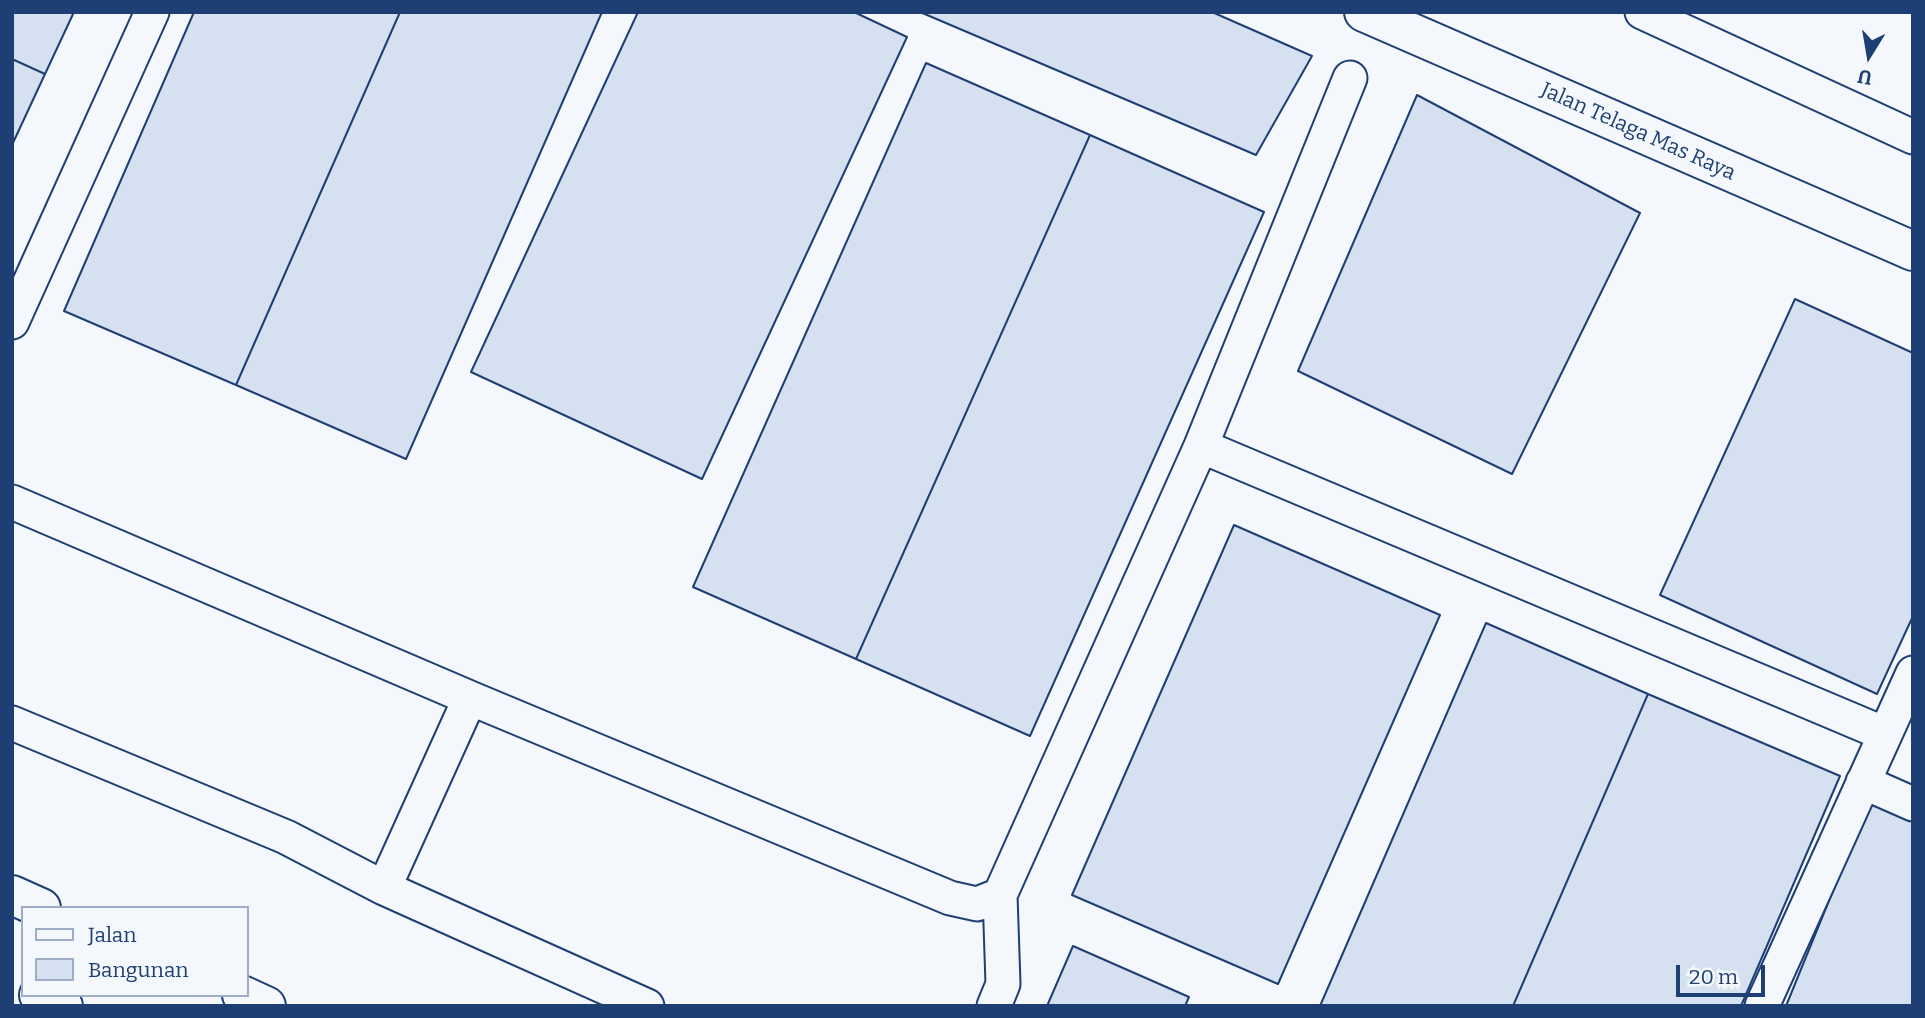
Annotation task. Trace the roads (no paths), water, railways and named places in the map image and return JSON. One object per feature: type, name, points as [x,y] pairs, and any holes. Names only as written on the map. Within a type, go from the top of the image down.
[{"type":"main road","name":"Jalan Telaga Mas Raya","points":[[1364,12],[1913,251]]},
{"type":"main road","points":[[12,895],[37,906]]},
{"type":"main road","points":[[43,997],[63,1006]]},
{"type":"main road","points":[[246,997],[266,1006]]},
{"type":"lane","points":[[12,322],[152,12]]},
{"type":"lane","points":[[1642,12],[1913,137]]},
{"type":"lane","points":[[994,1006],[1003,984],[1000,895],[1200,446],[1350,78]]},
{"type":"lane","points":[[1200,446],[1885,734]]},
{"type":"lane","points":[[12,502],[470,698],[950,898],[977,904],[1000,895]]},
{"type":"lane","points":[[1762,1006],[1913,673]]},
{"type":"lane","points":[[383,888],[470,698]]},
{"type":"lane","points":[[12,723],[286,837],[383,888],[647,1006]]},
{"type":"lane","points":[[1863,782],[1913,804]]}]
